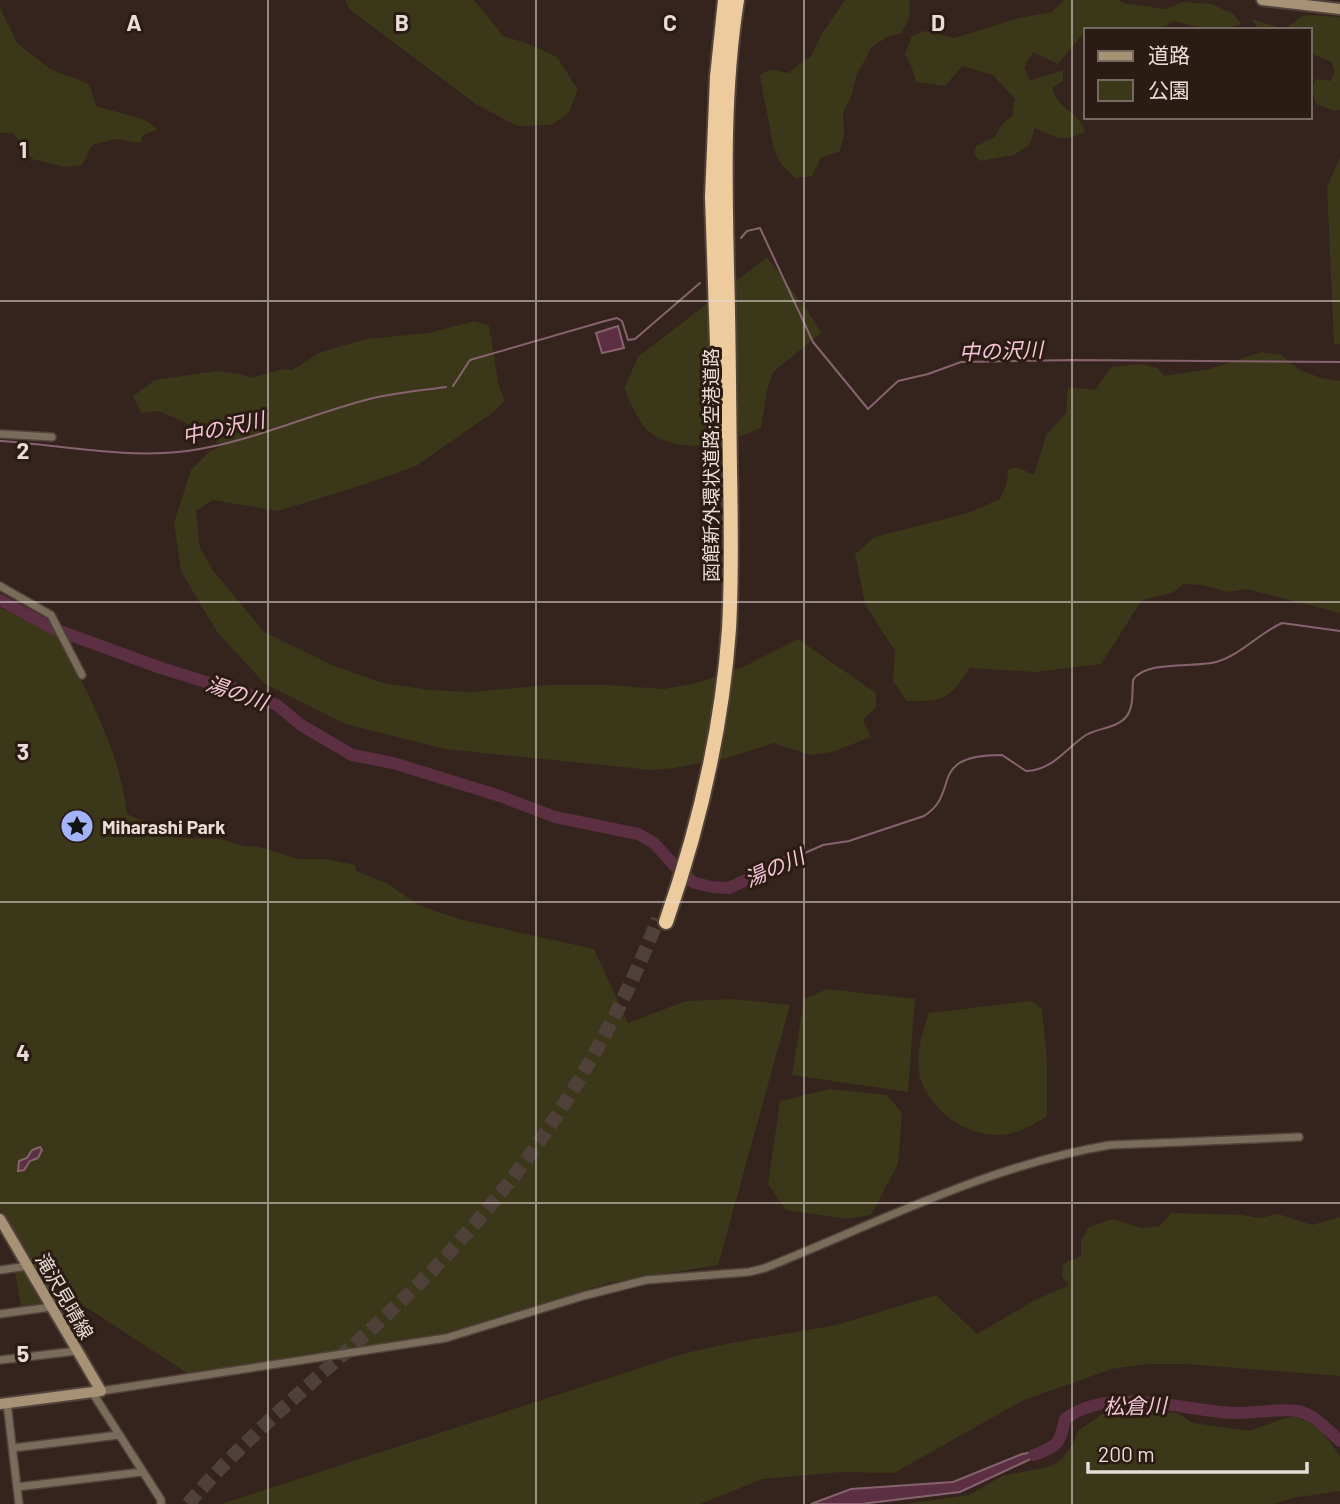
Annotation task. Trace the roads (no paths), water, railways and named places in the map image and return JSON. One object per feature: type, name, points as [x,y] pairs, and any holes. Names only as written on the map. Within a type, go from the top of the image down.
[{"type":"highway","name":"函館新外環状道路;空港道路","points":[[685,853],[711,732],[723,626],[723,523],[712,197],[717,77],[725,0]]},
{"type":"highway","name":"函館新外環状道路;空港道路","points":[[662,921],[705,794],[717,733],[729,627],[731,498],[725,195],[726,86],[737,0]]},
{"type":"street","points":[[1262,0],[1340,9]]},
{"type":"street","points":[[0,434],[52,437]]},
{"type":"street","points":[[0,586],[44,610],[56,622],[82,675]]},
{"type":"street","points":[[19,1504],[13,1448],[4,1404],[446,1338],[619,1286],[658,1279],[757,1270],[998,1173],[1084,1150],[1110,1145],[1300,1137]]},
{"type":"street","name":"滝沢見晴線","points":[[0,1219],[77,1351],[96,1392]]},
{"type":"street","points":[[0,1270],[28,1266]]},
{"type":"street","points":[[0,1314],[51,1307]]},
{"type":"street","points":[[0,1360],[77,1351]]},
{"type":"street","points":[[96,1392],[161,1504]]},
{"type":"street","points":[[13,1448],[119,1435]]},
{"type":"street","points":[[18,1487],[142,1472]]},
{"type":"waterway","name":"中の沢川","points":[[741,238],[747,231],[760,228],[813,342],[868,409],[898,381],[961,362],[1340,362]]},
{"type":"waterway","name":"中の沢川","points":[[453,386],[470,360],[605,321],[617,318],[622,321],[628,340],[635,339],[700,283]]},
{"type":"waterway","name":"中の沢川","points":[[0,441],[117,452],[187,451],[253,436],[372,398],[446,387]]},
{"type":"waterway","name":"湯の川","points":[[0,600],[54,629],[161,668],[233,688],[277,705],[301,725],[352,755],[393,763],[500,796],[555,817],[638,834],[654,843],[683,875],[695,883],[729,888],[789,860]]},
{"type":"waterway","name":"湯の川","points":[[789,860],[823,845],[849,841],[924,816],[935,806],[948,776],[963,761],[1002,755],[1026,771],[1044,767],[1086,735],[1122,721],[1130,709],[1133,680],[1148,670],[1206,664],[1225,659],[1282,623],[1340,631]]},
{"type":"waterway","name":"松倉川","points":[[1034,1455],[1057,1443],[1065,1419],[1083,1409],[1124,1401],[1232,1413],[1281,1410],[1303,1412],[1340,1441]]},
{"type":"tunnel","points":[[188,1504],[264,1425],[399,1303],[441,1261],[517,1172],[581,1077],[635,973],[658,919]]},
{"type":"place","name":"Miharashi Park","points":[[77,826]]}]
